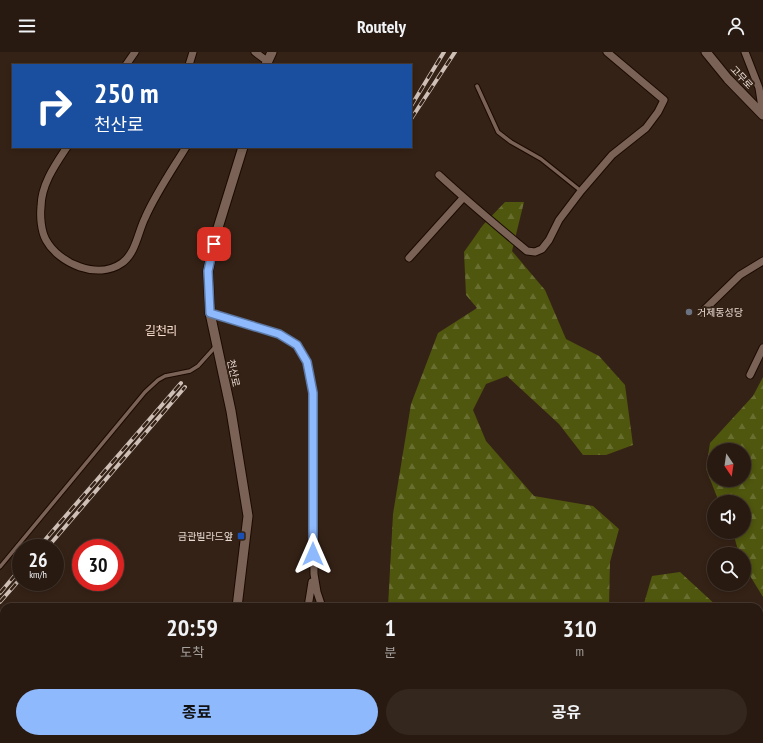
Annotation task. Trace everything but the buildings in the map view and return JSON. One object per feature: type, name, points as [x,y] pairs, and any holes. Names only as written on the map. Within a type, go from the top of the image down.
[{"type":"street","points":[[127,64],[135,52]]},
{"type":"street","points":[[189,64],[193,52]]},
{"type":"street","points":[[255,52],[267,63],[272,52]]},
{"type":"street","points":[[439,175],[463,198],[482,211],[527,251],[535,252],[542,249],[549,240],[559,220],[581,191],[612,155],[646,128],[658,112],[664,100],[607,52]]},
{"type":"street","name":"고무로","points":[[706,52],[728,79],[763,114]]},
{"type":"street","points":[[745,52],[759,88],[763,114]]},
{"type":"street","points":[[66,148],[49,176],[43,192],[40,207],[46,239],[57,254],[74,265],[100,270],[112,268],[122,263],[132,253],[145,218],[185,148]]},
{"type":"street","name":"천산로","points":[[237,603],[248,516],[231,411],[210,313],[208,271],[217,231],[243,148]]},
{"type":"street","points":[[409,258],[463,198]]},
{"type":"street","points":[[701,313],[740,275],[763,260]]},
{"type":"street","points":[[210,313],[279,334],[297,345],[307,362],[313,393],[314,574],[321,603]]},
{"type":"street","points":[[750,376],[763,348]]},
{"type":"street","points":[[309,603],[314,574]]},
{"type":"lane","points":[[477,86],[498,132],[511,142],[541,159],[581,191]]},
{"type":"lane","points":[[0,567],[145,392],[164,376],[190,371],[198,366],[217,345]]},
{"type":"green space","points":[[505,202],[524,202],[512,251],[545,290],[566,339],[599,356],[625,385],[633,445],[606,455],[583,455],[559,424],[507,376],[486,384],[473,410],[486,441],[534,496],[593,506],[619,529],[610,562],[609,603],[388,603],[393,514],[411,404],[438,333],[477,308],[466,295],[464,252],[483,225]]},
{"type":"green space","points":[[763,377],[763,597],[751,577],[751,547],[737,547],[735,539],[751,539],[751,495],[716,495],[713,487],[751,487],[751,443],[710,443],[753,396]]},
{"type":"green space","points":[[680,572],[714,603],[644,603],[652,576]]},
{"type":"railway","points":[[412,104],[444,52]]},
{"type":"railway","points":[[412,117],[455,52]]},
{"type":"railway","points":[[46,539],[181,383]]},
{"type":"railway","points":[[55,539],[185,387]]},
{"type":"railway","points":[[0,593],[12,579]]},
{"type":"railway","points":[[0,602],[12,588]]},
{"type":"place","name":"거제동성당","points":[[689,312]]},
{"type":"place","name":"금관빌라드앞","points":[[241,536]]},
{"type":"district","name":"길천리","points":[[161,331]]},
{"type":"route","points":[[214,244],[208,271],[210,313],[279,334],[289,339],[297,345],[307,362],[311,375],[313,393],[313,554]]}]
